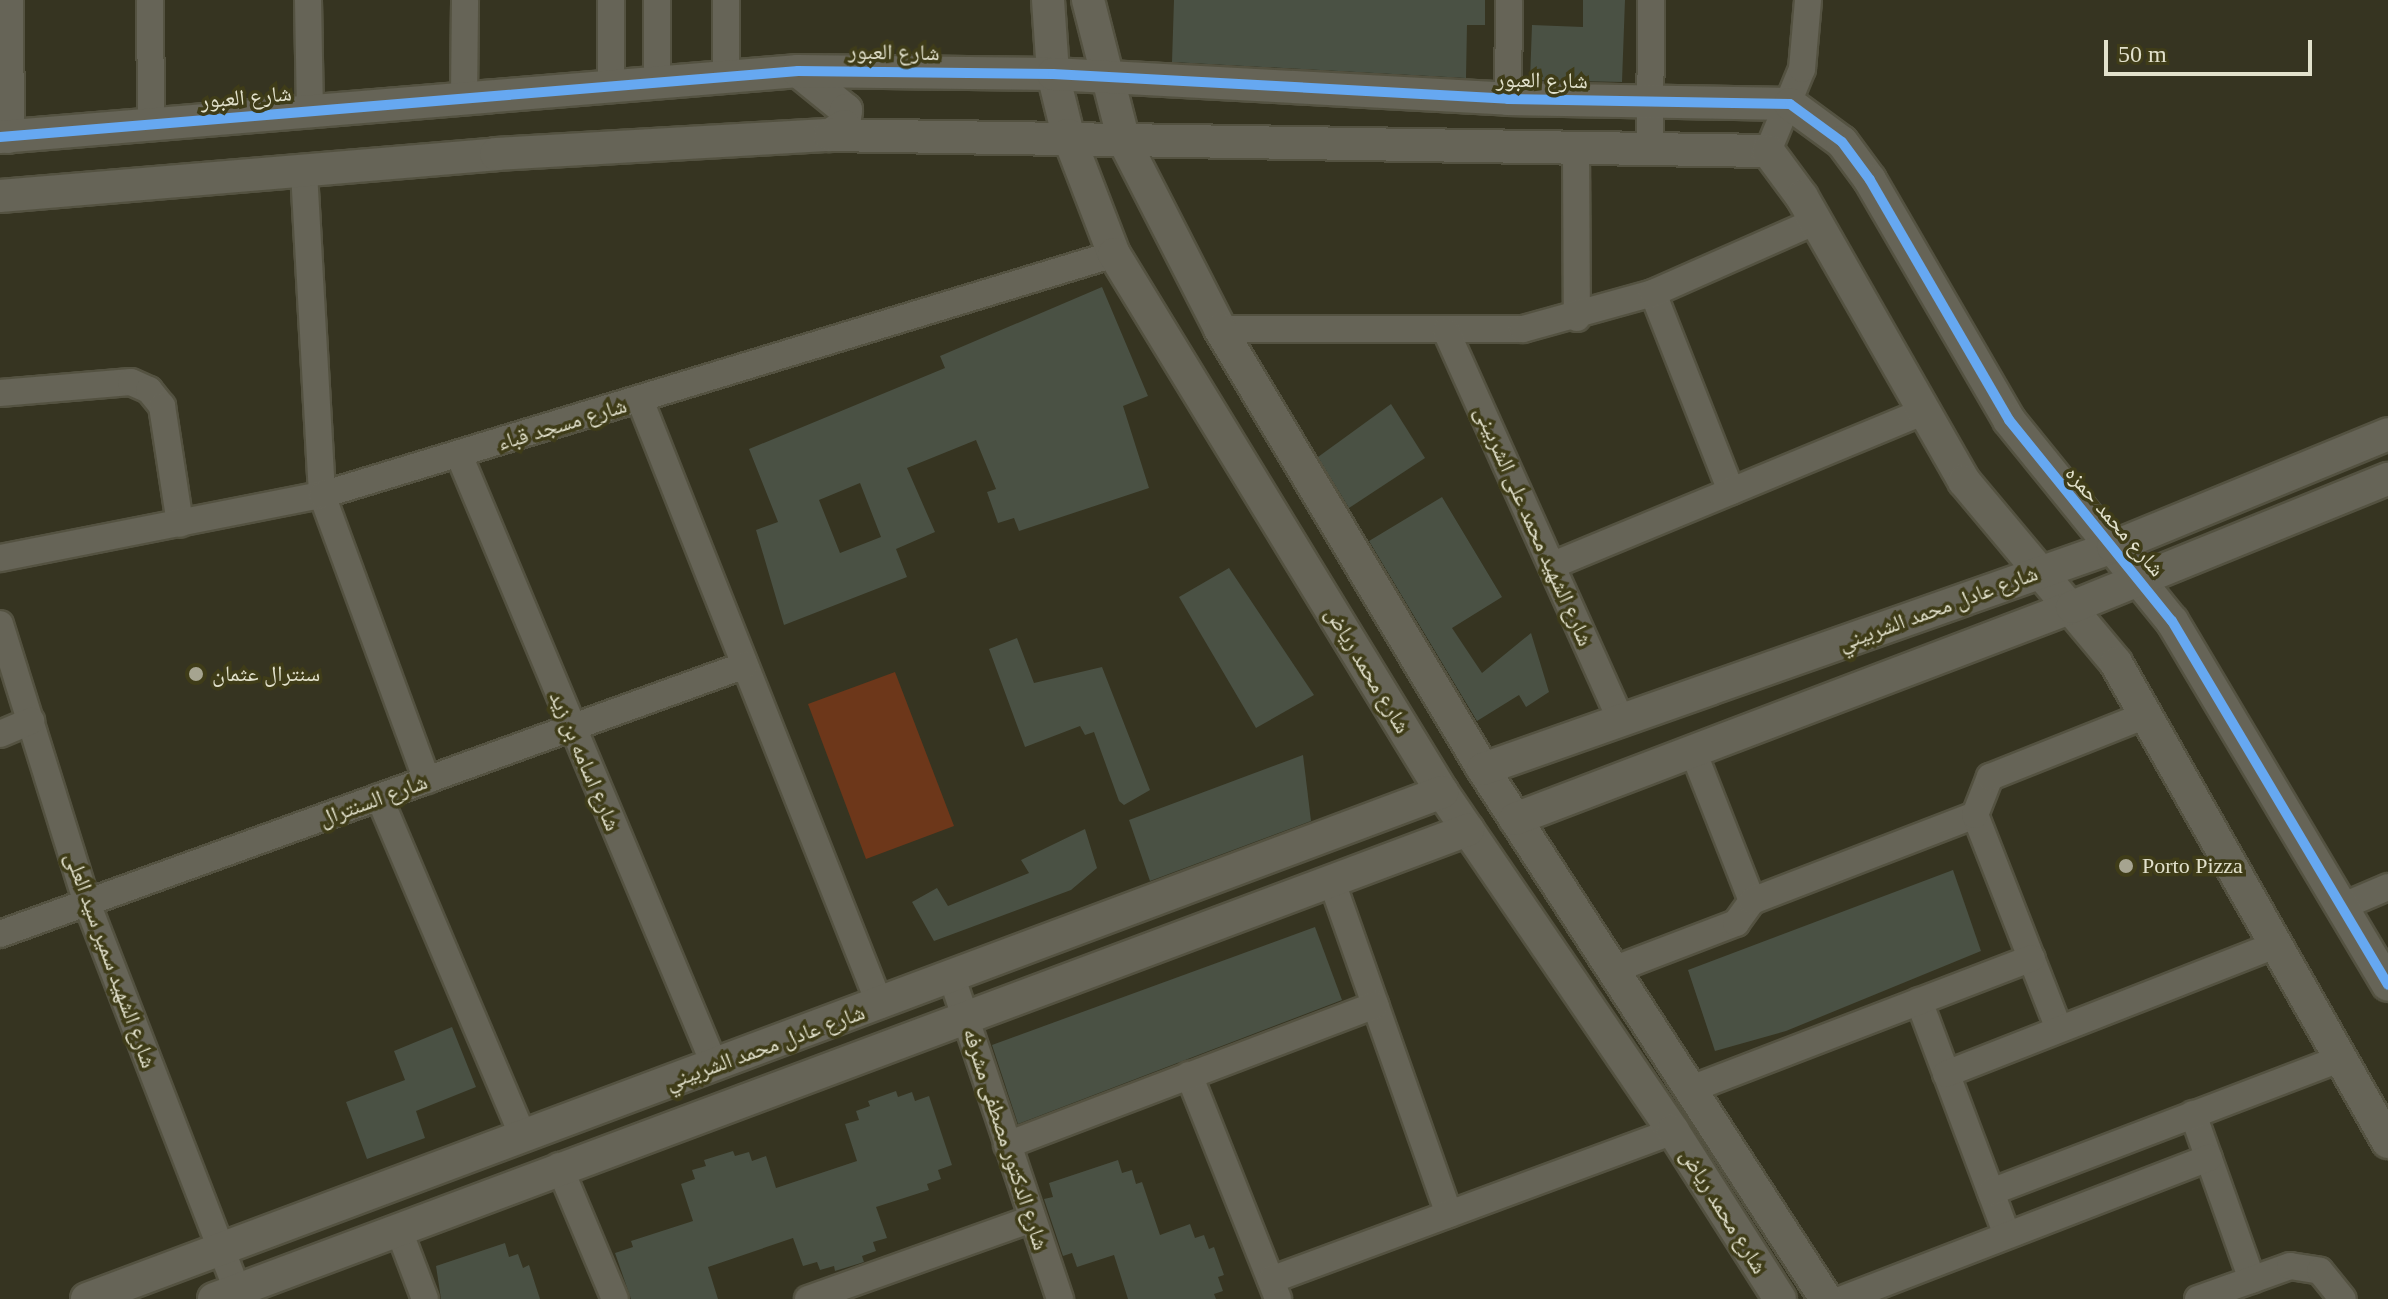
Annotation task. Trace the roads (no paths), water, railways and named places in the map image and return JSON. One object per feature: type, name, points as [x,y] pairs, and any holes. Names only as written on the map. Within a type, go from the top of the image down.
[{"type":"street","points":[[4,137],[7,0]]},
{"type":"street","points":[[150,0],[151,125]]},
{"type":"street","points":[[308,0],[310,112]]},
{"type":"street","points":[[464,98],[465,0]]},
{"type":"street","points":[[611,0],[611,85]]},
{"type":"street","points":[[657,0],[657,81]]},
{"type":"street","points":[[726,0],[726,74]]},
{"type":"street","name":"شارع محمد رياض","points":[[1048,0],[1053,74],[1068,135],[1114,254],[1442,792],[1680,1143],[1777,1298]]},
{"type":"street","name":"شارع محمد رياض","points":[[1088,0],[1124,141],[1220,329],[1483,769],[1826,1299]]},
{"type":"street","points":[[1508,99],[1509,0]]},
{"type":"street","points":[[1650,150],[1651,0]]},
{"type":"street","points":[[1768,151],[1802,69],[1808,0]]},
{"type":"street","points":[[798,71],[846,110],[844,126],[830,135]]},
{"type":"street","name":"شارع العبور","points":[[4,137],[726,74],[798,71],[1053,74],[1107,81],[1508,99],[1790,104]]},
{"type":"street","name":"شارع محمد حمزه","points":[[1790,104],[1842,142],[1870,180],[2009,420],[2172,621],[2388,985]]},
{"type":"street","points":[[0,196],[496,154],[830,135],[1068,135],[1124,141],[1768,151]]},
{"type":"street","points":[[1576,149],[1577,318]]},
{"type":"street","points":[[1768,151],[1816,221],[1971,491],[2072,607],[2116,663],[2388,1142]]},
{"type":"street","points":[[304,172],[322,495],[427,780]]},
{"type":"street","points":[[1220,329],[1523,329],[1577,318],[1653,293],[1816,221]]},
{"type":"street","name":"شارع مسجد قباء","points":[[0,558],[322,495],[1114,254]]},
{"type":"street","points":[[1653,293],[1731,491]]},
{"type":"street","name":"شارع الشهيد محمد على الشربينى","points":[[1446,331],[1621,721]]},
{"type":"street","points":[[0,393],[131,382],[149,390],[162,406],[180,524]]},
{"type":"street","points":[[640,400],[880,1005]]},
{"type":"street","points":[[1553,565],[1923,412]]},
{"type":"street","name":"شارع عادل محمد الشربيني","points":[[1483,769],[2113,547],[2388,434]]},
{"type":"street","name":"شارع اسامه بن زيد","points":[[459,455],[570,729],[715,1066]]},
{"type":"street","name":"شارع عادل محمد الشربيني","points":[[1515,819],[2072,607],[2388,479]]},
{"type":"street","name":"شارع الشهيد سمير سيد العلى","points":[[0,624],[87,903],[221,1249],[225,1295]]},
{"type":"street","name":"شارع السنترال","points":[[0,934],[745,665]]},
{"type":"street","points":[[2059,1029],[1975,815],[1990,777],[2146,715]]},
{"type":"street","points":[[0,734],[31,721]]},
{"type":"street","points":[[1693,751],[1752,901]]},
{"type":"street","name":"شارع عادل محمد الشربيني","points":[[87,1299],[880,1005],[1442,792]]},
{"type":"street","points":[[379,797],[523,1137]]},
{"type":"street","points":[[1613,970],[1736,923],[1752,901],[1975,815]]},
{"type":"street","name":"شارع عادل محمد الشربيني","points":[[225,1295],[559,1166],[1468,830]]},
{"type":"street","points":[[1332,882],[1449,1214]]},
{"type":"street","points":[[2341,907],[2388,887]]},
{"type":"street","points":[[1946,1074],[2276,945]]},
{"type":"street","points":[[1691,1089],[2032,958]]},
{"type":"street","name":"شارع الدكتور مصطفى مشرفه","points":[[952,978],[1060,1299]]},
{"type":"street","points":[[1919,1001],[2007,1235]]},
{"type":"street","points":[[1007,1145],[1375,1005]]},
{"type":"street","points":[[1991,1192],[2341,1058]]},
{"type":"street","points":[[1189,1075],[1274,1290],[1449,1214],[1680,1143],[1706,1157],[1722,1135]]},
{"type":"street","points":[[2193,1114],[2252,1280]]},
{"type":"street","points":[[1843,1299],[2209,1158]]},
{"type":"street","points":[[559,1166],[615,1299]]},
{"type":"street","points":[[1726,1215],[1727,1205],[1741,1191],[1760,1195]]},
{"type":"street","points":[[808,1299],[846,1292],[1032,1219]]},
{"type":"street","points":[[398,1228],[425,1299]]},
{"type":"street","points":[[2198,1299],[2290,1266],[2307,1266],[2333,1281],[2343,1299]]},
{"type":"place","name":"سنترال عثمان","points":[[196,674]]},
{"type":"place","name":"Porto Pizza","points":[[2126,866]]}]
